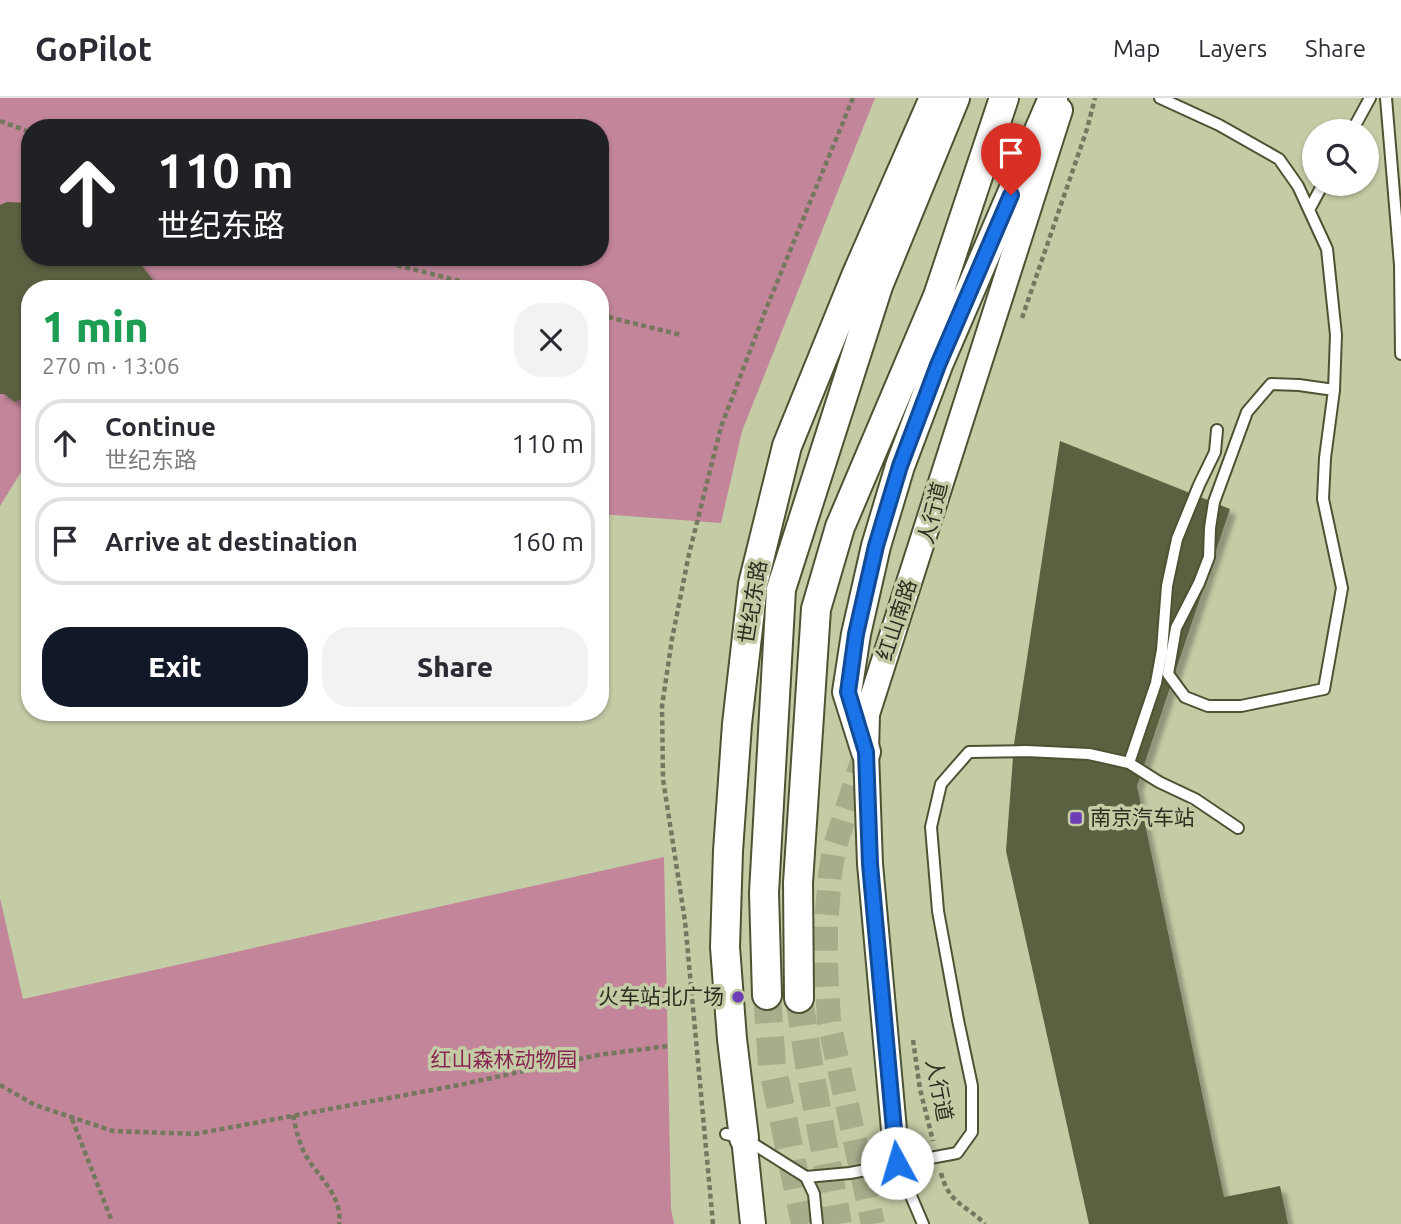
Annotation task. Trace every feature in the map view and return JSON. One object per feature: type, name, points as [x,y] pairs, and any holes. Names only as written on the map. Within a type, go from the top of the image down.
[{"type":"main road","name":"世纪东路","points":[[735,1136],[725,947],[728,851],[737,724],[753,584],[787,446],[856,276],[934,98]]},
{"type":"main road","points":[[767,995],[764,892],[781,589],[878,286],[955,98]]},
{"type":"main road","points":[[799,998],[798,883],[816,609],[840,527],[938,296],[1004,98]]},
{"type":"main road","points":[[866,752],[848,692],[856,634],[876,546],[900,466],[938,365],[1053,98]]},
{"type":"street","name":"红山南路","points":[[897,1163],[870,864],[867,714],[1065,98]]},
{"type":"street","points":[[735,1136],[753,1224]]},
{"type":"lane","points":[[1160,98],[1219,125],[1279,159],[1298,186],[1327,249],[1336,335],[1334,390],[1322,499],[1342,588],[1324,690],[1241,706],[1208,706],[1185,696],[1168,674],[1176,628],[1209,557],[1214,502],[1247,412],[1271,384],[1334,390]]},
{"type":"lane","points":[[1359,119],[1370,98]]},
{"type":"lane","points":[[1386,98],[1400,265],[1401,354]]},
{"type":"lane","points":[[1309,210],[1317,196]]},
{"type":"lane","points":[[1129,763],[1156,682],[1162,650],[1167,586],[1177,539],[1215,452],[1217,430]]},
{"type":"lane","points":[[806,1177],[850,1173],[957,1153],[972,1132],[972,1086],[938,911],[931,827],[942,784],[969,752],[1077,753],[1129,763],[1159,782],[1195,799],[1238,828]]},
{"type":"lane","points":[[735,1136],[806,1177],[814,1194],[817,1224]]},
{"type":"lane","points":[[897,1163],[923,1224]]},
{"type":"path","points":[[1020,325],[1087,129],[1095,98]]},
{"type":"path","points":[[0,121],[21,129]]},
{"type":"path","points":[[400,266],[456,280]]},
{"type":"path","points":[[609,318],[681,335]]},
{"type":"path","name":"人行道","points":[[912,1034],[920,1089],[945,1187],[954,1200],[985,1224]]},
{"type":"path","points":[[0,1085],[35,1105],[113,1131],[195,1134],[459,1085],[598,1055],[668,1046]]},
{"type":"path","points":[[293,1115],[299,1141],[307,1158],[330,1188],[340,1214],[339,1224]]},
{"type":"path","points":[[72,1118],[111,1219]]},
{"type":"green space","points":[[0,98],[875,98],[742,431],[721,523],[609,515],[609,280],[21,280],[21,472],[0,506]]},
{"type":"green space","name":"红山森林动物园","points":[[664,857],[671,1209],[674,1224],[0,1224],[0,898],[23,999]]},
{"type":"building","points":[[7,202],[21,203],[21,266],[142,266],[153,280],[21,280],[21,399],[15,402],[0,394],[0,205]]},
{"type":"building","name":"南京汽车站","points":[[1060,441],[1230,509],[1137,786],[1224,1197],[1280,1186],[1288,1224],[1089,1224],[1006,851],[1014,744]]},
{"type":"tunnel","points":[[865,752],[834,849],[826,925],[826,967],[829,1022],[873,1224]]},
{"type":"tunnel","points":[[767,995],[772,1065],[805,1224]]},
{"type":"tunnel","points":[[799,998],[838,1224]]},
{"type":"place","name":"南京汽车站","points":[[1076,818]]},
{"type":"place","name":"火车站北广场","points":[[738,997]]},
{"type":"route","points":[[897,1163],[870,864],[866,752],[848,692],[856,634],[876,546],[900,466],[938,365],[1011,195]]}]
